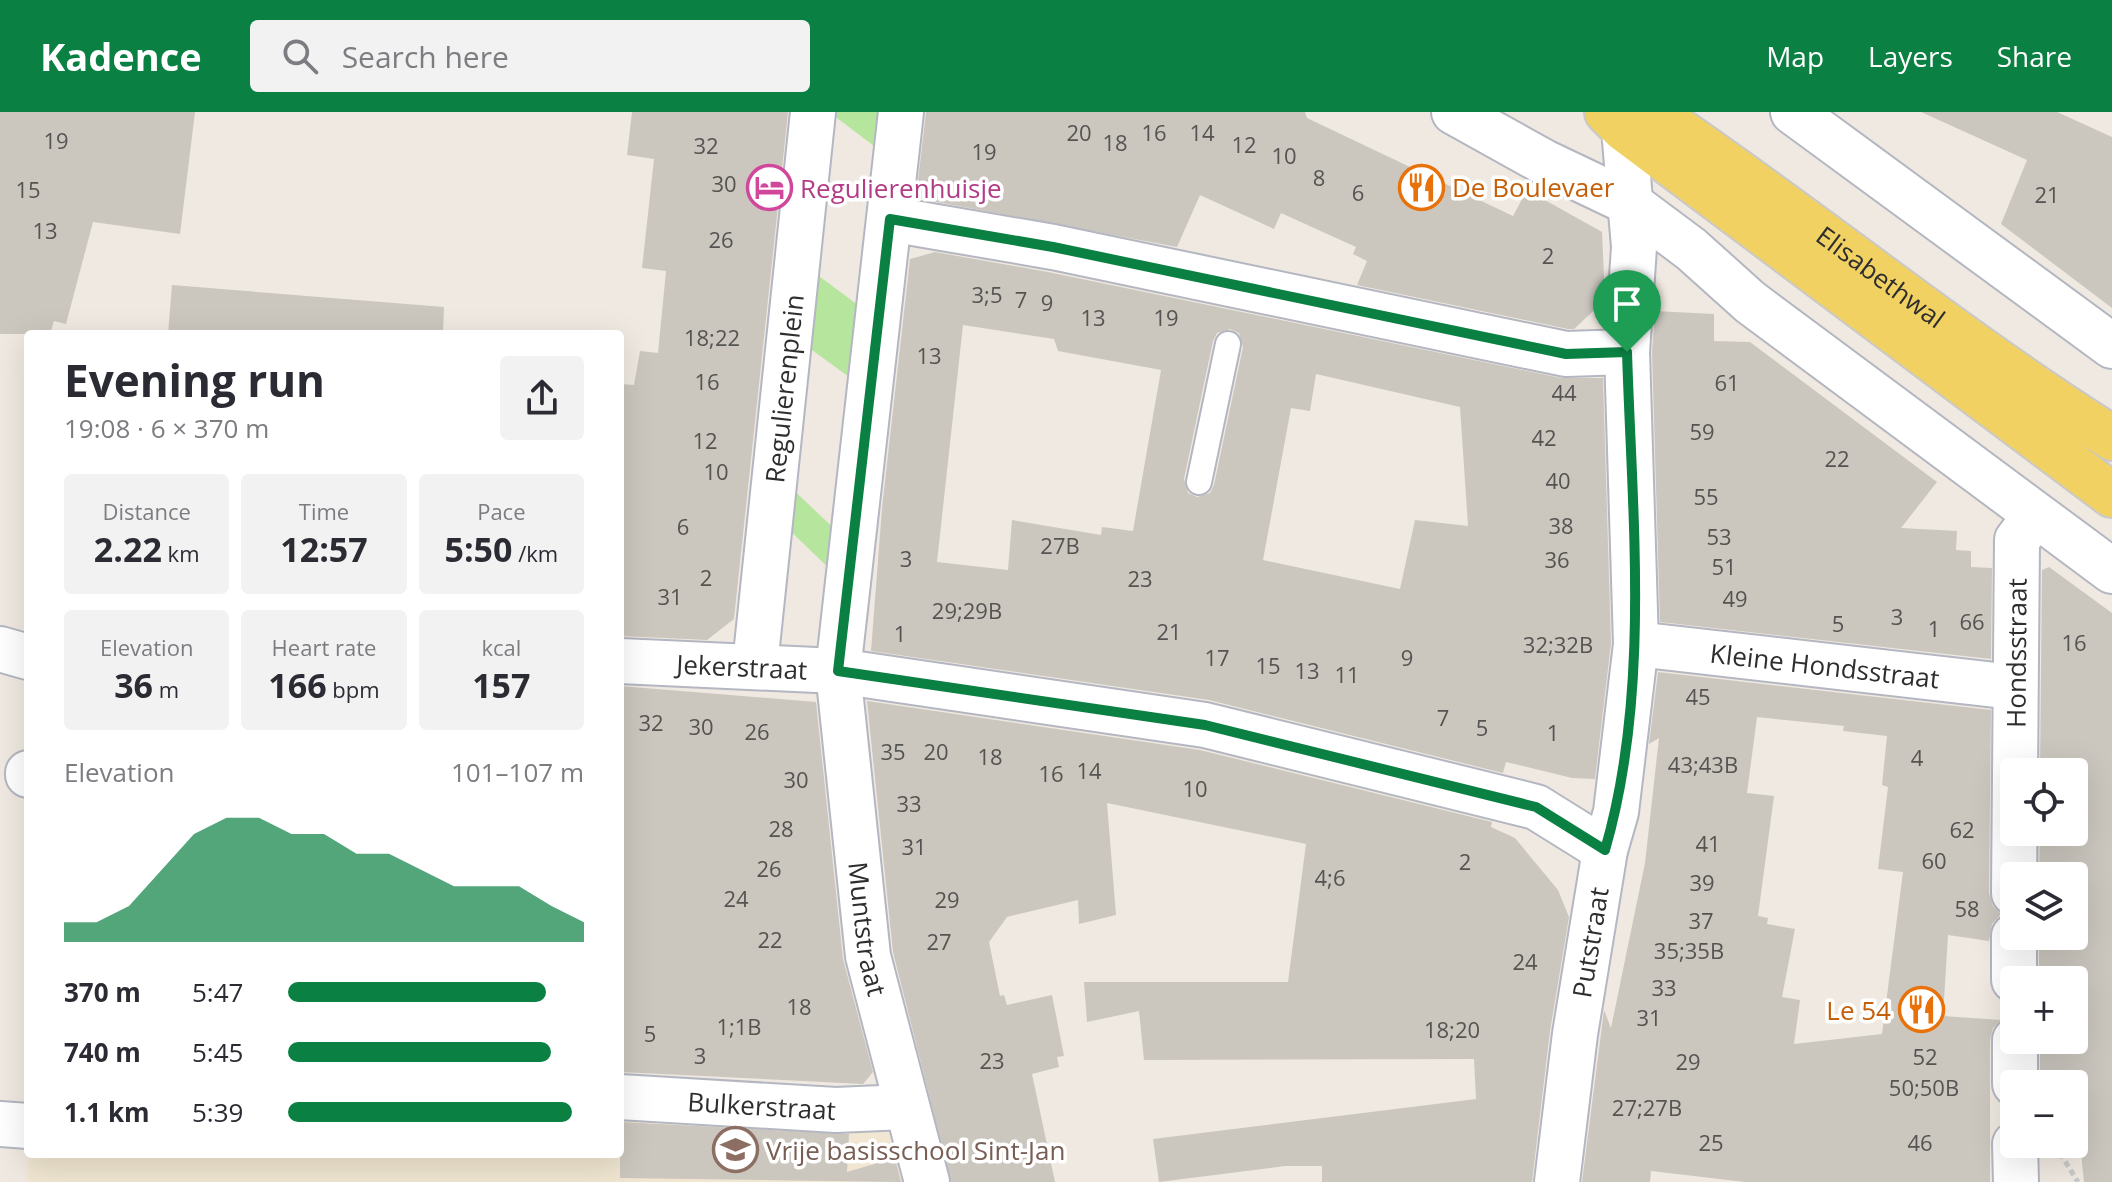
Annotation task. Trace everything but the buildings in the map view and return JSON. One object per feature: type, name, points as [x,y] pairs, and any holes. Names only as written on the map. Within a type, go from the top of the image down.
[{"type":"main road","name":"Elisabethwal","points":[[1628,118],[1768,236],[2112,495]]},
{"type":"main road","name":"Elisabethwal","points":[[1628,118],[1739,171],[1986,353],[2112,438]]},
{"type":"street","name":"Regulierenplein","points":[[755,665],[813,112]]},
{"type":"street","points":[[838,671],[901,112]]},
{"type":"street","points":[[1454,112],[1544,162],[1628,202],[1691,249],[1750,302],[2112,571]]},
{"type":"street","points":[[1793,112],[2112,346]]},
{"type":"street","name":"Putstraat","points":[[1557,1182],[1575,1034],[1605,850],[1616,812],[1636,644],[1627,352],[1634,247],[1628,202],[1628,118]]},
{"type":"street","points":[[890,219],[1053,247],[1238,296],[1566,354],[1627,352]]},
{"type":"street","points":[[1691,249],[1768,236]]},
{"type":"street","name":"Hondsstraat","points":[[2014,862],[2013,687],[2017,540],[2035,516]]},
{"type":"street","name":"Kleine Hondsstraat","points":[[1636,644],[2013,687]]},
{"type":"street","points":[[0,649],[24,656]]},
{"type":"street","name":"Jekerstraat","points":[[624,661],[838,671],[1205,725],[1536,807],[1605,850]]},
{"type":"street","name":"Muntstraat","points":[[838,671],[868,956],[927,1182]]},
{"type":"street","name":"Bulkerstraat","points":[[624,1097],[836,1110],[905,1107]]},
{"type":"street","points":[[0,1124],[24,1126]]},
{"type":"street","points":[[2015,1158],[2016,1182]]},
{"type":"lane","points":[[1199,482],[1228,344]]},
{"type":"path","points":[[2065,1158],[2078,1182]]},
{"type":"shaded area","name":"Vrije basisschool Sint-Jan","points":[[624,1111],[886,1125],[904,1182],[28,1182],[28,1158],[624,1158]]},
{"type":"green space","points":[[829,112],[888,112],[882,152]]},
{"type":"green space","points":[[808,268],[866,311],[856,382],[801,342]]},
{"type":"green space","points":[[785,482],[842,536],[836,575],[780,521]]},
{"type":"place","name":"De Boulevaer","points":[[1421,187]]},
{"type":"place","name":"Regulierenhuisje","points":[[769,188]]},
{"type":"place","name":"Le 54","points":[[1922,1010]]},
{"type":"place","name":"Vrije basisschool Sint-Jan","points":[[735,1150]]},
{"type":"route","points":[[890,219],[1053,247],[1566,354],[1627,352],[1636,644],[1616,812],[1605,850],[1536,807],[1205,725],[838,671],[890,219]]}]
